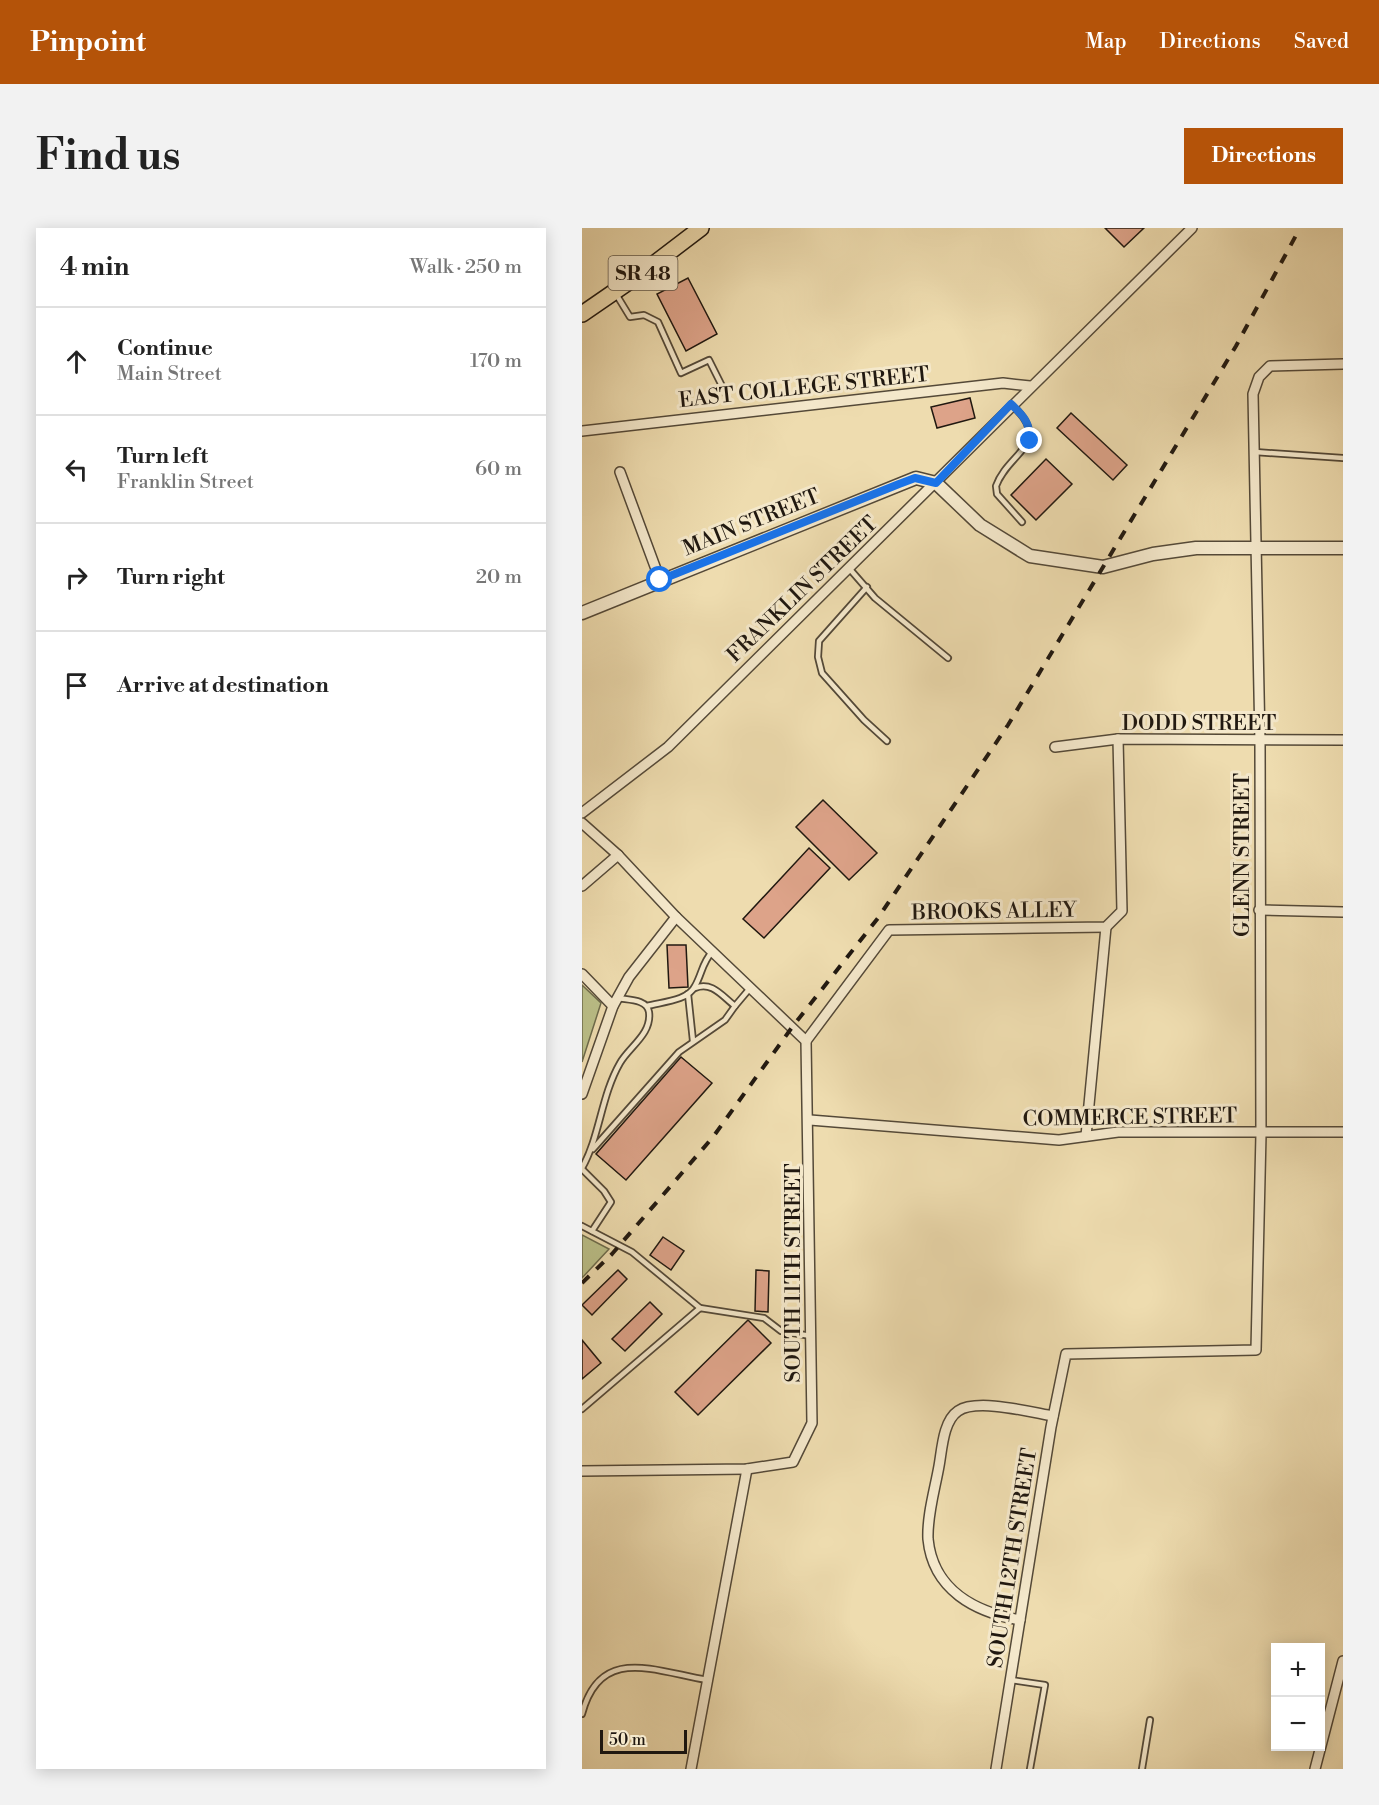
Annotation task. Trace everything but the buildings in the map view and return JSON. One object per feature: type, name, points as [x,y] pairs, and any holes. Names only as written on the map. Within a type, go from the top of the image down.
[{"type":"main road","name":"SR 48","points":[[582,314],[701,228]]},
{"type":"street","name":"FRANKLIN STREET","points":[[582,813],[668,747],[848,567],[936,483],[1011,404],[1110,311],[1192,228]]},
{"type":"street","name":"GLENN STREET","points":[[1066,1354],[1256,1350],[1261,1134],[1260,742],[1252,452],[1253,394],[1259,377],[1270,366],[1343,364]]},
{"type":"street","name":"EAST COLLEGE STREET","points":[[582,431],[1003,383],[1030,386]]},
{"type":"street","points":[[620,472],[660,580]]},
{"type":"street","name":"MAIN STREET","points":[[582,613],[915,478],[936,483]]},
{"type":"street","points":[[936,483],[980,525],[1030,556],[1103,567],[1153,554],[1196,548],[1343,548]]},
{"type":"street","name":"DODD STREET","points":[[1055,747],[1118,740],[1343,741]]},
{"type":"street","name":"BROOKS ALLEY","points":[[806,1041],[889,930],[1106,927],[1122,911],[1118,740]]},
{"type":"street","points":[[582,823],[618,855],[676,917],[806,1041]]},
{"type":"street","points":[[582,886],[618,855]]},
{"type":"street","points":[[1259,910],[1343,912]]},
{"type":"street","points":[[582,1094],[616,1002],[629,977],[676,917]]},
{"type":"street","points":[[1086,1136],[1106,927]]},
{"type":"street","points":[[582,974],[616,1002]]},
{"type":"street","name":"SOUTH 11TH STREET","points":[[747,1469],[793,1462],[812,1423],[810,1120],[806,1041]]},
{"type":"street","name":"COMMERCE STREET","points":[[810,1120],[1059,1140],[1118,1131],[1261,1134],[1343,1132]]},
{"type":"street","name":"SOUTH 12TH STREET","points":[[996,1769],[1053,1416],[1066,1354]]},
{"type":"street","points":[[1020,1620],[980,1610],[957,1597],[943,1579],[934,1561],[928,1540],[929,1520],[947,1425],[956,1412],[968,1406],[982,1406],[1053,1416]]},
{"type":"street","points":[[582,1472],[747,1469],[691,1769]]},
{"type":"street","points":[[1315,1769],[1343,1661]]},
{"type":"lane","points":[[615,292],[630,317],[644,315],[658,322],[681,374],[709,360],[727,396]]},
{"type":"lane","points":[[1011,404],[1026,418],[1030,427],[1030,441],[996,486],[997,494],[1022,522]]},
{"type":"lane","points":[[1252,452],[1343,458]]},
{"type":"lane","points":[[848,567],[893,614],[948,658]]},
{"type":"lane","points":[[867,587],[819,640],[818,657],[822,673],[864,720],[887,741]]},
{"type":"lane","points":[[695,988],[703,962],[712,952]]},
{"type":"lane","points":[[646,1006],[688,994],[702,985],[714,988],[735,1006]]},
{"type":"lane","points":[[592,1231],[611,1202],[604,1191],[582,1168],[591,1152],[679,1052],[725,1020],[751,987]]},
{"type":"lane","points":[[688,994],[693,1041]]},
{"type":"lane","points":[[591,1152],[602,1106],[620,1063],[646,1031],[649,1013],[643,1002],[616,1002]]},
{"type":"lane","points":[[582,1226],[632,1252],[700,1308],[764,1318],[781,1331],[811,1336]]},
{"type":"lane","points":[[582,1409],[700,1308]]},
{"type":"lane","points":[[582,1714],[586,1698],[597,1680],[613,1669],[654,1671],[707,1680]]},
{"type":"lane","points":[[1011,1680],[1046,1685],[1030,1769]]},
{"type":"lane","points":[[1142,1769],[1150,1720]]},
{"type":"green space","points":[[582,985],[601,1003],[582,1062]]},
{"type":"green space","points":[[582,1235],[609,1249],[582,1278]]},
{"type":"railway","points":[[582,1283],[612,1254],[713,1137],[793,1026],[878,918],[1008,725],[1236,346],[1300,228]]},
{"type":"route","points":[[660,580],[915,478],[936,483],[1011,404],[1026,418],[1030,427],[1030,441]]}]
